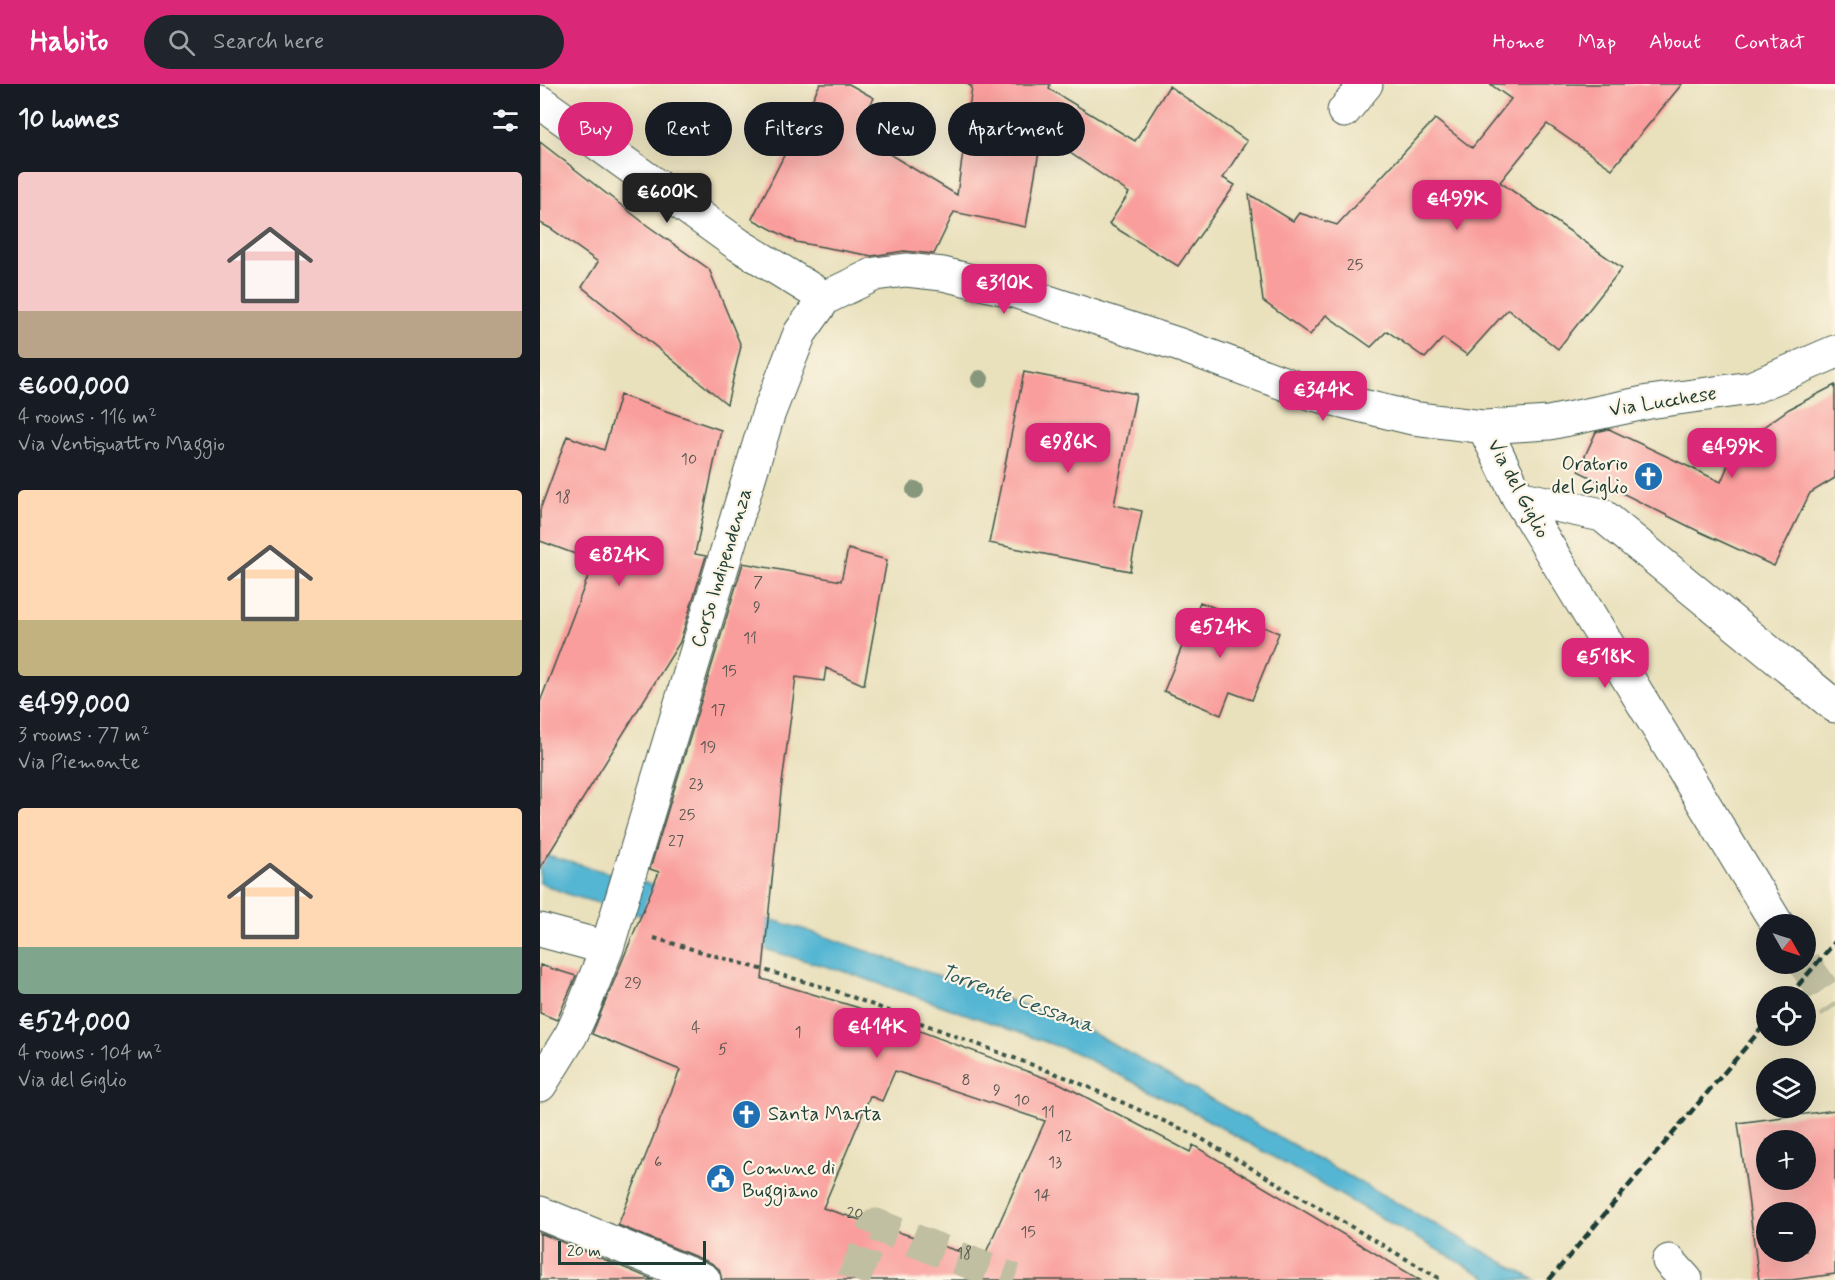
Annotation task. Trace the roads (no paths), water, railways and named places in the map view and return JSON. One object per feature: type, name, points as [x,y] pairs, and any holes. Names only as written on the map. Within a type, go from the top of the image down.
[{"type":"street","points":[[1344,111],[1366,84]]},
{"type":"street","points":[[540,102],[739,245],[825,298]]},
{"type":"street","name":"Via del Giglio","points":[[825,298],[875,274],[906,270],[942,274],[1014,291],[1157,338],[1313,394],[1412,418],[1484,427],[1518,497],[1771,914]]},
{"type":"street","name":"Corso Indipendenza","points":[[610,937],[768,415],[800,333],[825,298]]},
{"type":"street","name":"Via Lucchese","points":[[1484,427],[1550,423],[1649,402],[1751,388],[1835,352]]},
{"type":"street","points":[[1518,497],[1602,515],[1835,706]]},
{"type":"street","points":[[540,930],[610,937],[578,1019],[540,1085]]},
{"type":"street","points":[[540,1213],[704,1280]]},
{"type":"water","points":[[540,854],[806,930],[1075,1023],[1535,1280],[1491,1280],[1206,1119],[1074,1052],[846,972],[570,895],[540,883]]},
{"type":"tunnel","points":[[1812,974],[1835,1007]]},
{"type":"tunnel","points":[[853,1280],[876,1225],[1014,1280]]},
{"type":"railway","points":[[1798,986],[1835,942]]},
{"type":"railway","points":[[1549,1280],[1756,1035]]},
{"type":"place","name":"Oratorio del Giglio","points":[[1649,476]]},
{"type":"place","name":"Santa Marta","points":[[747,1114]]},
{"type":"place","name":"Comune di Buggiano","points":[[721,1179]]},
{"type":"water label","name":"Torrente Cessana","points":[[1017,999]]}]
